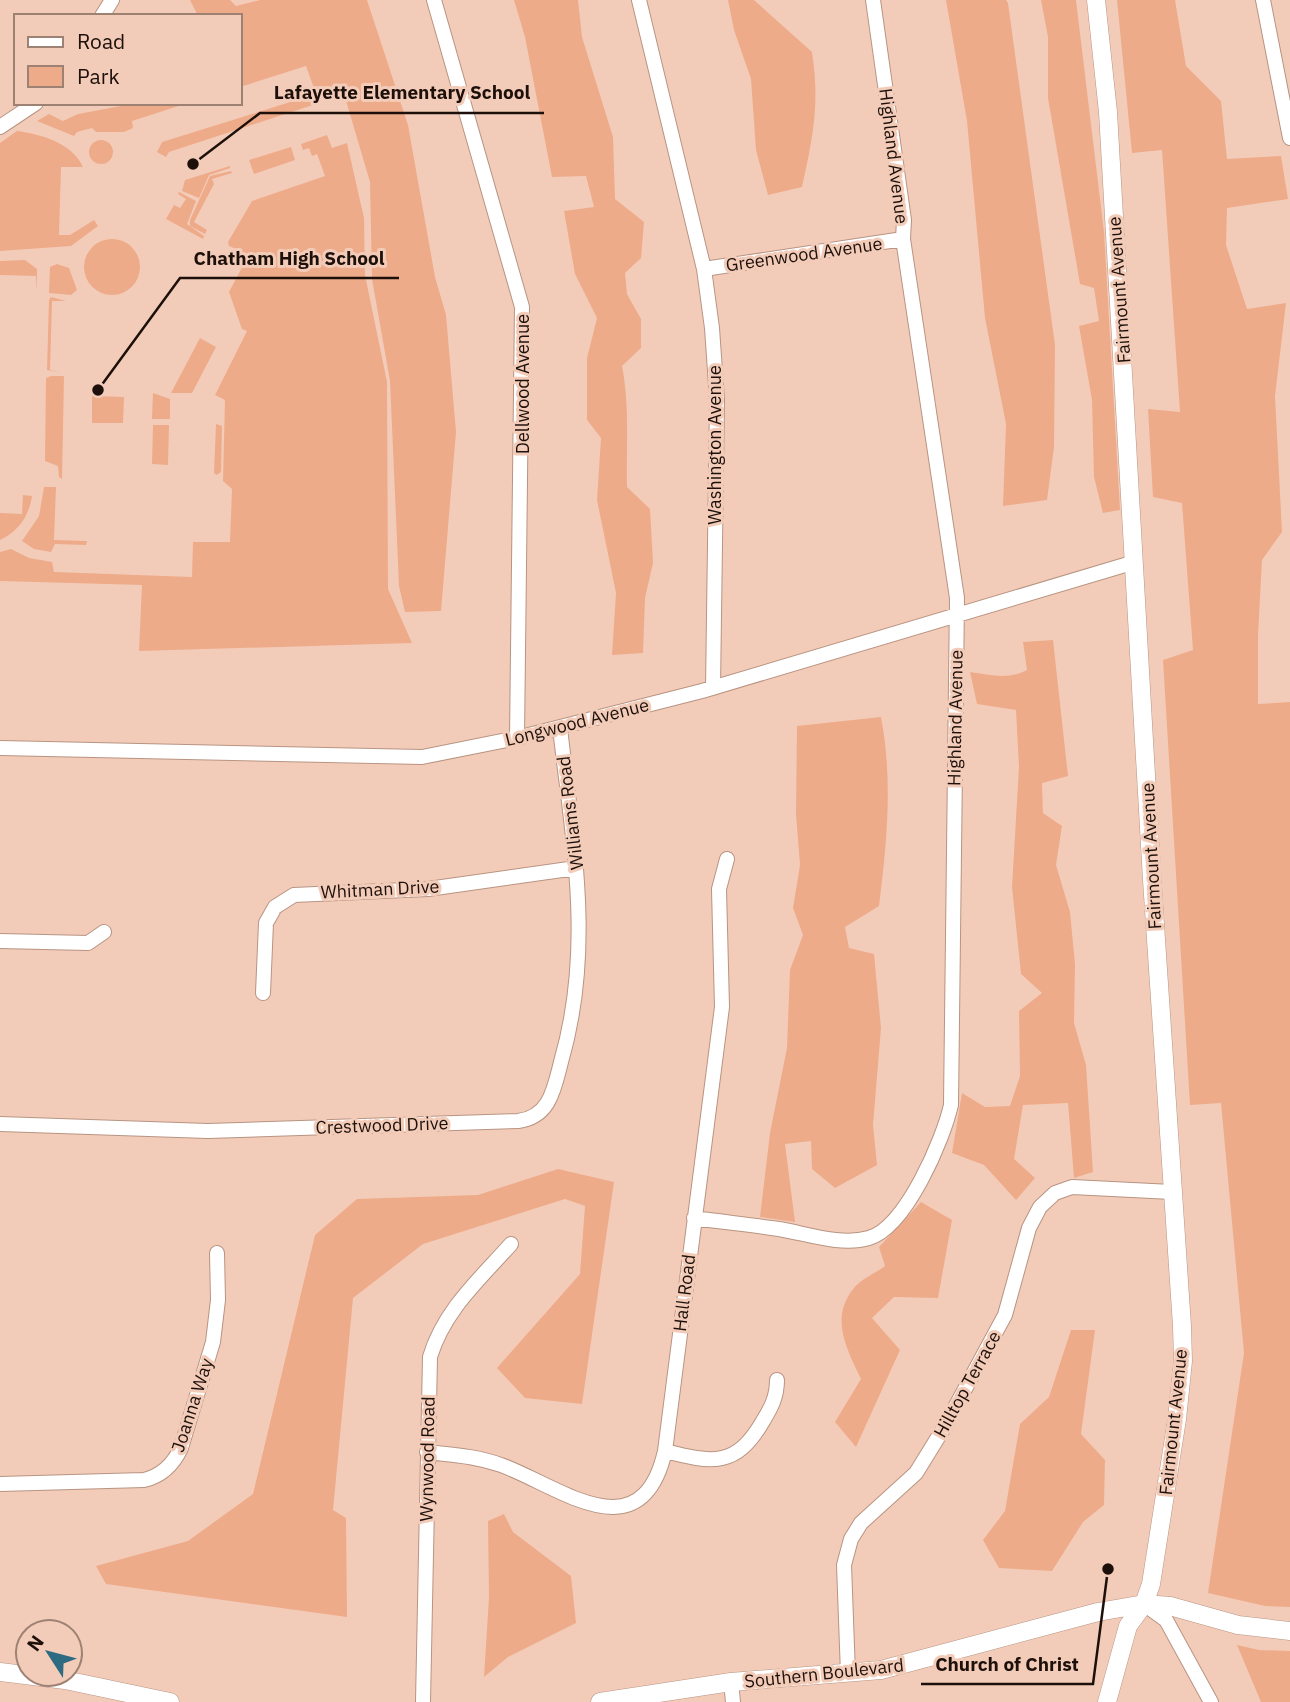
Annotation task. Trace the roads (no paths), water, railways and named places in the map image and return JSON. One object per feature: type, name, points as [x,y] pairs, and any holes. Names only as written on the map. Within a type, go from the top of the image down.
[{"type":"main road","name":"Fairmount Avenue","points":[[1096,0],[1108,112],[1183,1361],[1159,1536],[1144,1604],[1128,1626],[1107,1702]]},
{"type":"main road","name":"Southern Boulevard","points":[[600,1702],[731,1682],[848,1674],[914,1664],[1098,1612],[1144,1604],[1170,1606],[1238,1625],[1290,1631]]},
{"type":"main road","points":[[0,1672],[65,1680],[170,1702]]},
{"type":"street","name":"Dellwood Avenue","points":[[434,0],[522,307],[517,738]]},
{"type":"street","name":"Washington Avenue","points":[[639,0],[704,269],[717,400],[713,688]]},
{"type":"street","name":"Highland Avenue","points":[[694,1219],[836,1240],[872,1238],[886,1229],[900,1213],[930,1164],[944,1134],[951,1105],[957,598],[903,239],[904,220],[873,0]]},
{"type":"street","points":[[1263,0],[1290,138]]},
{"type":"street","points":[[0,127],[33,105]]},
{"type":"street","name":"Greenwood Avenue","points":[[704,269],[903,239]]},
{"type":"street","name":"Longwood Avenue","points":[[0,748],[409,758],[517,738],[713,688],[1135,562]]},
{"type":"street","name":"Williams Road","points":[[560,728],[580,898]]},
{"type":"street","name":"Hall Road","points":[[427,1452],[467,1455],[498,1464],[582,1503],[603,1508],[624,1505],[641,1497],[653,1483],[665,1451],[722,1007],[719,889],[727,859]]},
{"type":"street","name":"Whitman Drive","points":[[264,993],[266,923],[275,907],[294,895],[428,889],[576,868]]},
{"type":"street","name":"Crestwood Drive","points":[[0,1124],[208,1131],[518,1121],[534,1118],[551,1098],[568,1035],[579,971],[580,898]]},
{"type":"street","points":[[0,941],[88,943],[104,932]]},
{"type":"street","name":"Hilltop Terrace","points":[[848,1674],[844,1565],[851,1539],[862,1523],[916,1473],[945,1426],[1005,1315],[1029,1228],[1040,1207],[1055,1193],[1072,1187],[1172,1192]]},
{"type":"street","name":"Wynwood Road","points":[[423,1702],[430,1357],[439,1330],[453,1308],[511,1244]]},
{"type":"street","name":"Joanna Way","points":[[0,1484],[144,1480],[161,1474],[173,1462],[181,1448],[213,1342],[218,1300],[217,1253]]},
{"type":"street","points":[[665,1451],[709,1460],[725,1459],[744,1450],[771,1407],[776,1396],[777,1380]]},
{"type":"street","points":[[1144,1604],[1166,1620],[1211,1702]]},
{"type":"street","points":[[731,1682],[733,1702]]},
{"type":"place","name":"Lafayette Elementary School","points":[[193,164]]},
{"type":"place","name":"Chatham High School","points":[[98,390]]},
{"type":"place","name":"Church of Christ","points":[[1108,1569]]}]
